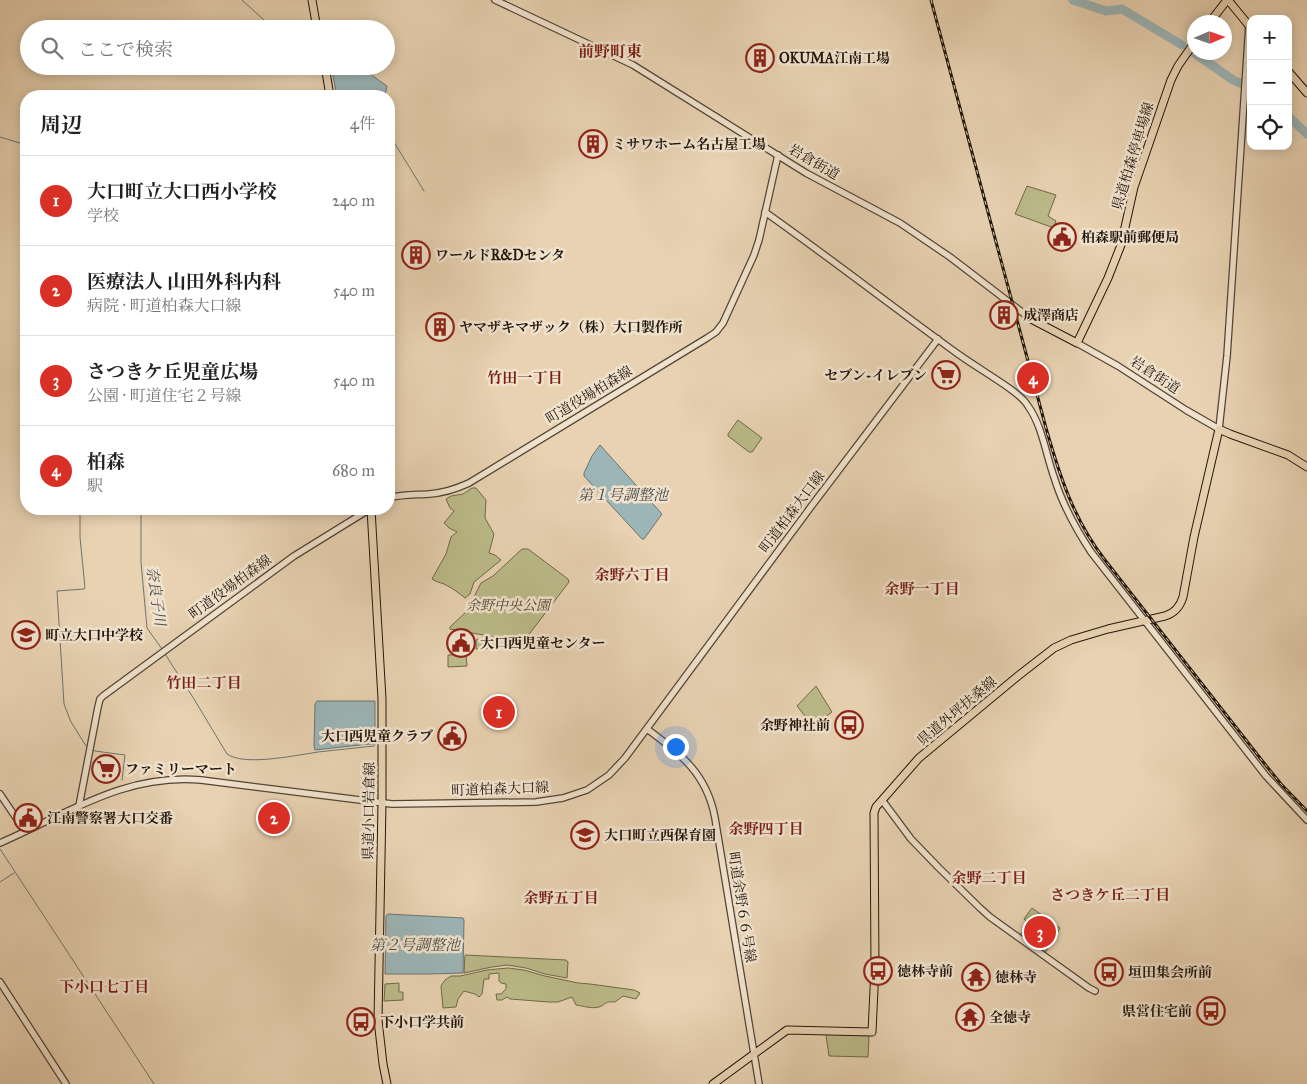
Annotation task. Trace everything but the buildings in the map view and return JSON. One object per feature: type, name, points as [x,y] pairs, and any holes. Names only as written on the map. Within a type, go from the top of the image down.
[{"type":"main road","points":[[312,0],[316,20]]},
{"type":"main road","points":[[1215,15],[1227,0],[1247,23]]},
{"type":"main road","name":"県道柏森停車場線","points":[[1077,343],[1108,278],[1121,245],[1134,187],[1170,80],[1187,53]]},
{"type":"main road","points":[[326,75],[329,90]]},
{"type":"main road","points":[[1292,76],[1307,93]]},
{"type":"main road","points":[[1031,319],[1077,343]]},
{"type":"main road","points":[[1219,429],[1288,455],[1307,467]]},
{"type":"main road","name":"県道外坪扶桑線","points":[[713,1084],[787,1030],[872,1032],[875,968],[874,812],[876,807],[924,754],[1054,648],[1071,640],[1170,614],[1176,610],[1181,604],[1183,597],[1205,487],[1219,429]]},
{"type":"main road","name":"県道小口岩倉線","points":[[371,515],[382,699],[378,1020],[387,1084]]},
{"type":"street","name":"岩倉街道","points":[[495,0],[633,65],[806,173],[900,223],[950,257],[1031,319]]},
{"type":"street","points":[[1219,429],[1227,356],[1248,60]]},
{"type":"street","points":[[778,155],[765,212],[960,356],[1014,392],[1028,405],[1036,420],[1056,484],[1070,517],[1085,543],[1102,568],[1266,776],[1307,820]]},
{"type":"street","name":"町道役場柏森線","points":[[395,497],[442,492],[469,483],[716,332],[724,320],[754,255],[765,212]]},
{"type":"street","name":"町道柏森大口線","points":[[0,843],[109,793],[146,782],[175,779],[201,780],[392,804],[552,801],[586,790],[609,776],[626,758],[938,339]]},
{"type":"street","name":"岩倉街道","points":[[1077,343],[1118,366],[1219,429]]},
{"type":"street","name":"町道役場柏森線","points":[[79,806],[98,707],[103,696],[290,558],[361,515]]},
{"type":"street","name":"町道余野６６号線","points":[[647,728],[692,766],[704,785],[712,804],[759,1084]]},
{"type":"street","points":[[0,794],[25,831]]},
{"type":"street","points":[[882,800],[911,839],[938,868],[990,917],[1095,991]]},
{"type":"street","points":[[0,982],[66,1084]]},
{"type":"green space","points":[[1027,186],[1056,195],[1048,216],[1056,221],[1054,228],[1015,214]]},
{"type":"green space","points":[[738,420],[762,438],[752,452],[749,452],[728,436]]},
{"type":"green space","points":[[472,488],[476,488],[486,500],[485,518],[494,534],[489,553],[501,560],[474,582],[470,594],[465,598],[458,592],[432,579],[446,554],[451,537],[457,532],[444,523],[454,511],[450,508],[446,499],[463,494]]},
{"type":"green space","name":"余野中央公園","points":[[522,549],[528,549],[568,579],[569,582],[524,641],[450,629],[467,611],[481,583],[493,576]]},
{"type":"green space","points":[[476,640],[499,643],[499,648],[476,649]]},
{"type":"green space","points":[[466,654],[467,666],[448,667],[448,655]]},
{"type":"green space","points":[[816,686],[832,712],[813,726],[797,706]]},
{"type":"green space","points":[[1032,908],[1060,928],[1045,953],[1020,935],[1028,923],[1024,919]]},
{"type":"green space","points":[[465,955],[566,960],[568,962],[567,978],[507,965],[464,973]]},
{"type":"green space","points":[[508,968],[578,983],[634,990],[640,993],[636,999],[623,996],[615,1002],[607,1002],[593,1008],[576,1005],[572,997],[558,1002],[510,999],[507,997],[497,1000],[496,994],[501,994],[506,989],[506,984],[499,981],[499,973],[489,974],[489,979],[484,979],[482,994],[479,997],[464,991],[458,999],[456,1007],[443,1008],[441,986],[451,976]]},
{"type":"green space","points":[[399,983],[399,992],[403,992],[403,1000],[384,1001],[385,984]]},
{"type":"green space","points":[[827,1034],[868,1035],[868,1057],[829,1056]]},
{"type":"water","points":[[333,75],[372,75],[387,86],[386,90],[336,90]]},
{"type":"water","name":"第１号調整池","points":[[600,445],[662,514],[644,539],[584,476],[592,456]]},
{"type":"water","points":[[317,701],[375,701],[375,745],[315,750],[315,704]]},
{"type":"water","name":"第２号調整池","points":[[388,914],[463,918],[463,973],[385,974],[386,916]]},
{"type":"waterway","points":[[242,0],[264,20]]},
{"type":"waterway","points":[[1073,0],[1106,11],[1122,9],[1182,45]]},
{"type":"waterway","points":[[1204,60],[1233,80],[1247,86]]},
{"type":"waterway","points":[[1292,120],[1307,134]]},
{"type":"waterway","name":"奈良子川","points":[[0,137],[20,143]]},
{"type":"waterway","points":[[395,144],[424,191]]},
{"type":"waterway","points":[[80,515],[80,537],[85,588],[57,591],[64,704],[71,722],[88,747]]},
{"type":"waterway","name":"奈良子川","points":[[141,515],[141,562],[147,628],[162,649]]},
{"type":"waterway","name":"奈良子川","points":[[165,654],[227,754],[235,758],[268,759],[374,746]]},
{"type":"waterway","points":[[92,749],[125,755],[122,780]]},
{"type":"waterway","points":[[0,849],[154,1084]]},
{"type":"waterway","points":[[0,882],[14,873]]},
{"type":"railway","points":[[931,0],[1046,428],[1076,514],[1105,560],[1264,763],[1307,811]]},
{"type":"place","name":"OKUMA江南工場","points":[[760,58]]},
{"type":"place","name":"ミサワホーム名古屋工場","points":[[593,144]]},
{"type":"place","name":"柏森駅前郵便局","points":[[1062,237]]},
{"type":"place","name":"ワールドR&Dセンタ","points":[[416,255]]},
{"type":"place","name":"成澤商店","points":[[1004,315]]},
{"type":"place","name":"ヤマザキマザック（株）大口製作所","points":[[440,327]]},
{"type":"place","name":"セブン-イレブン","points":[[946,375]]},
{"type":"place","name":"柏森","points":[[1033,378]]},
{"type":"place","name":"町立大口中学校","points":[[26,635]]},
{"type":"place","name":"大口西児童センター","points":[[461,643]]},
{"type":"place","name":"大口町立大口西小学校","points":[[499,712]]},
{"type":"place","name":"余野神社前","points":[[849,725]]},
{"type":"place","name":"大口西児童クラブ","points":[[452,736]]},
{"type":"place","name":"ファミリーマート","points":[[106,769]]},
{"type":"place","name":"江南警察署大口交番","points":[[28,818]]},
{"type":"place","name":"医療法人 山田外科内科","points":[[274,818]]},
{"type":"place","name":"大口町立西保育園","points":[[585,835]]},
{"type":"place","name":"さつきケ丘児童広場","points":[[1040,932]]},
{"type":"place","name":"徳林寺前","points":[[878,971]]},
{"type":"place","name":"垣田集会所前","points":[[1109,972]]},
{"type":"place","name":"徳林寺","points":[[976,977]]},
{"type":"place","name":"県営住宅前","points":[[1211,1011]]},
{"type":"place","name":"全徳寺","points":[[970,1017]]},
{"type":"place","name":"下小口学共前","points":[[361,1022]]},
{"type":"district","name":"前野町東","points":[[610,51]]},
{"type":"district","name":"竹田一丁目","points":[[525,378]]},
{"type":"district","name":"余野六丁目","points":[[632,575]]},
{"type":"district","name":"余野一丁目","points":[[922,589]]},
{"type":"district","name":"竹田二丁目","points":[[204,683]]},
{"type":"district","name":"余野四丁目","points":[[766,829]]},
{"type":"district","name":"余野二丁目","points":[[989,878]]},
{"type":"district","name":"さつきケ丘二丁目","points":[[1110,895]]},
{"type":"district","name":"余野五丁目","points":[[561,898]]},
{"type":"district","name":"下小口七丁目","points":[[104,987]]}]
